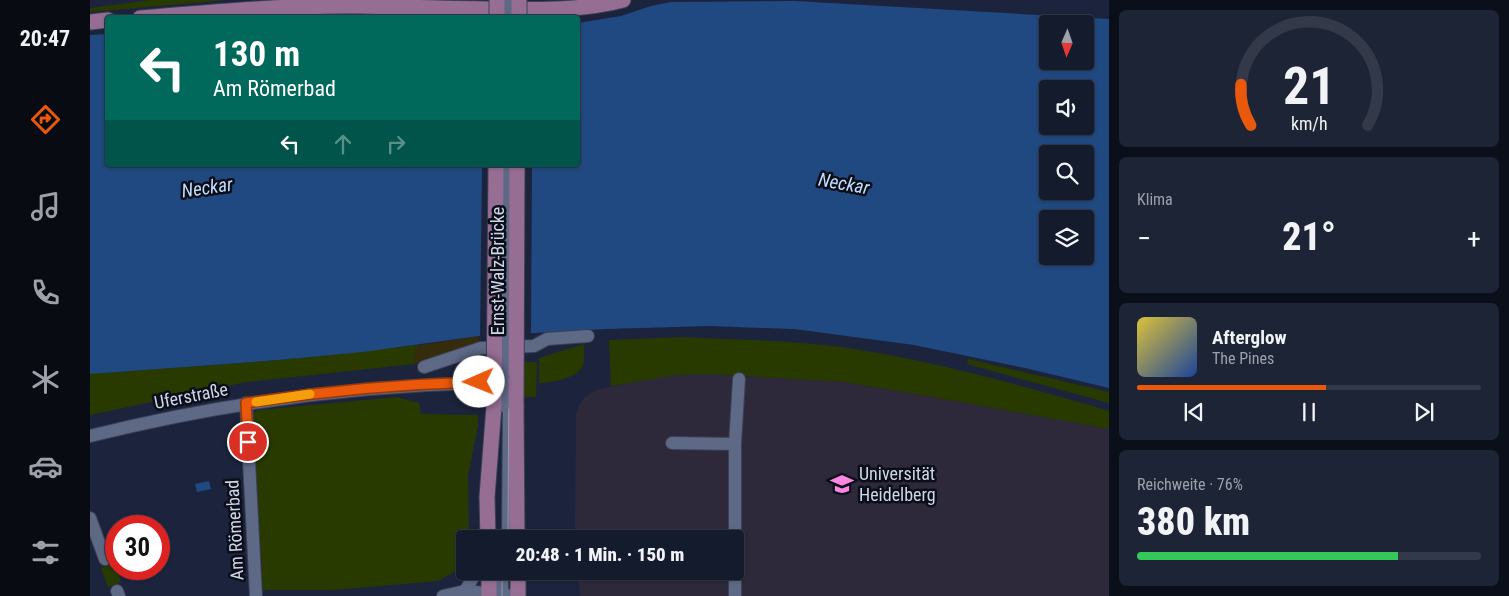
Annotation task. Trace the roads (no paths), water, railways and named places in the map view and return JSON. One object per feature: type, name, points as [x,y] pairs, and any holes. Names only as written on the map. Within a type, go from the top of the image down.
[{"type":"main road","points":[[344,0],[358,6]]},
{"type":"main road","points":[[497,0],[497,15]]},
{"type":"main road","points":[[519,0],[519,15]]},
{"type":"main road","points":[[163,15],[241,5],[285,4],[528,10],[610,4],[623,0]]},
{"type":"main road","points":[[90,22],[105,20]]},
{"type":"main road","name":"Ernst-Walz-Brücke","points":[[496,167],[505,406]]},
{"type":"main road","name":"Ernst-Walz-Brücke","points":[[505,406],[518,167]]},
{"type":"main road","points":[[488,530],[487,497],[493,437],[505,406]]},
{"type":"main road","points":[[505,406],[516,530]]},
{"type":"main road","points":[[493,580],[499,595]]},
{"type":"main road","points":[[517,596],[518,580]]},
{"type":"street","points":[[506,0],[506,15]]},
{"type":"street","points":[[512,0],[512,15]]},
{"type":"street","points":[[505,167],[505,406],[508,530]]},
{"type":"street","points":[[502,530],[510,167]]},
{"type":"street","points":[[434,384],[429,366],[481,348],[534,346],[554,337],[588,336]]},
{"type":"street","points":[[735,530],[735,444],[739,379]]},
{"type":"street","name":"Uferstraße","points":[[90,436],[186,414],[246,403],[346,390],[479,382]]},
{"type":"street","name":"Am Römerbad","points":[[246,403],[256,596]]},
{"type":"street","points":[[672,443],[735,444]]},
{"type":"street","points":[[90,518],[105,559]]},
{"type":"street","points":[[465,591],[472,580]]},
{"type":"street","points":[[499,595],[501,580]]},
{"type":"street","points":[[499,595],[505,580]]},
{"type":"street","points":[[735,580],[735,596]]},
{"type":"street","points":[[443,596],[465,591],[517,596]]},
{"type":"water","name":"Neckar","points":[[795,1],[1039,15],[1039,70],[1094,70],[1094,18],[1109,19],[1109,388],[914,345],[794,329],[708,326],[479,336],[363,352],[90,374],[90,35],[105,34],[105,167],[580,167],[580,23],[621,16],[651,6],[671,2]]},
{"type":"water","points":[[209,481],[211,489],[197,492],[195,484]]},
{"type":"tram line","points":[[511,15],[512,0]]},
{"type":"tram line","points":[[508,530],[510,167]]},
{"type":"tram line","points":[[502,580],[502,596]]},
{"type":"place","name":"Universität Heidelberg","points":[[842,484]]}]
